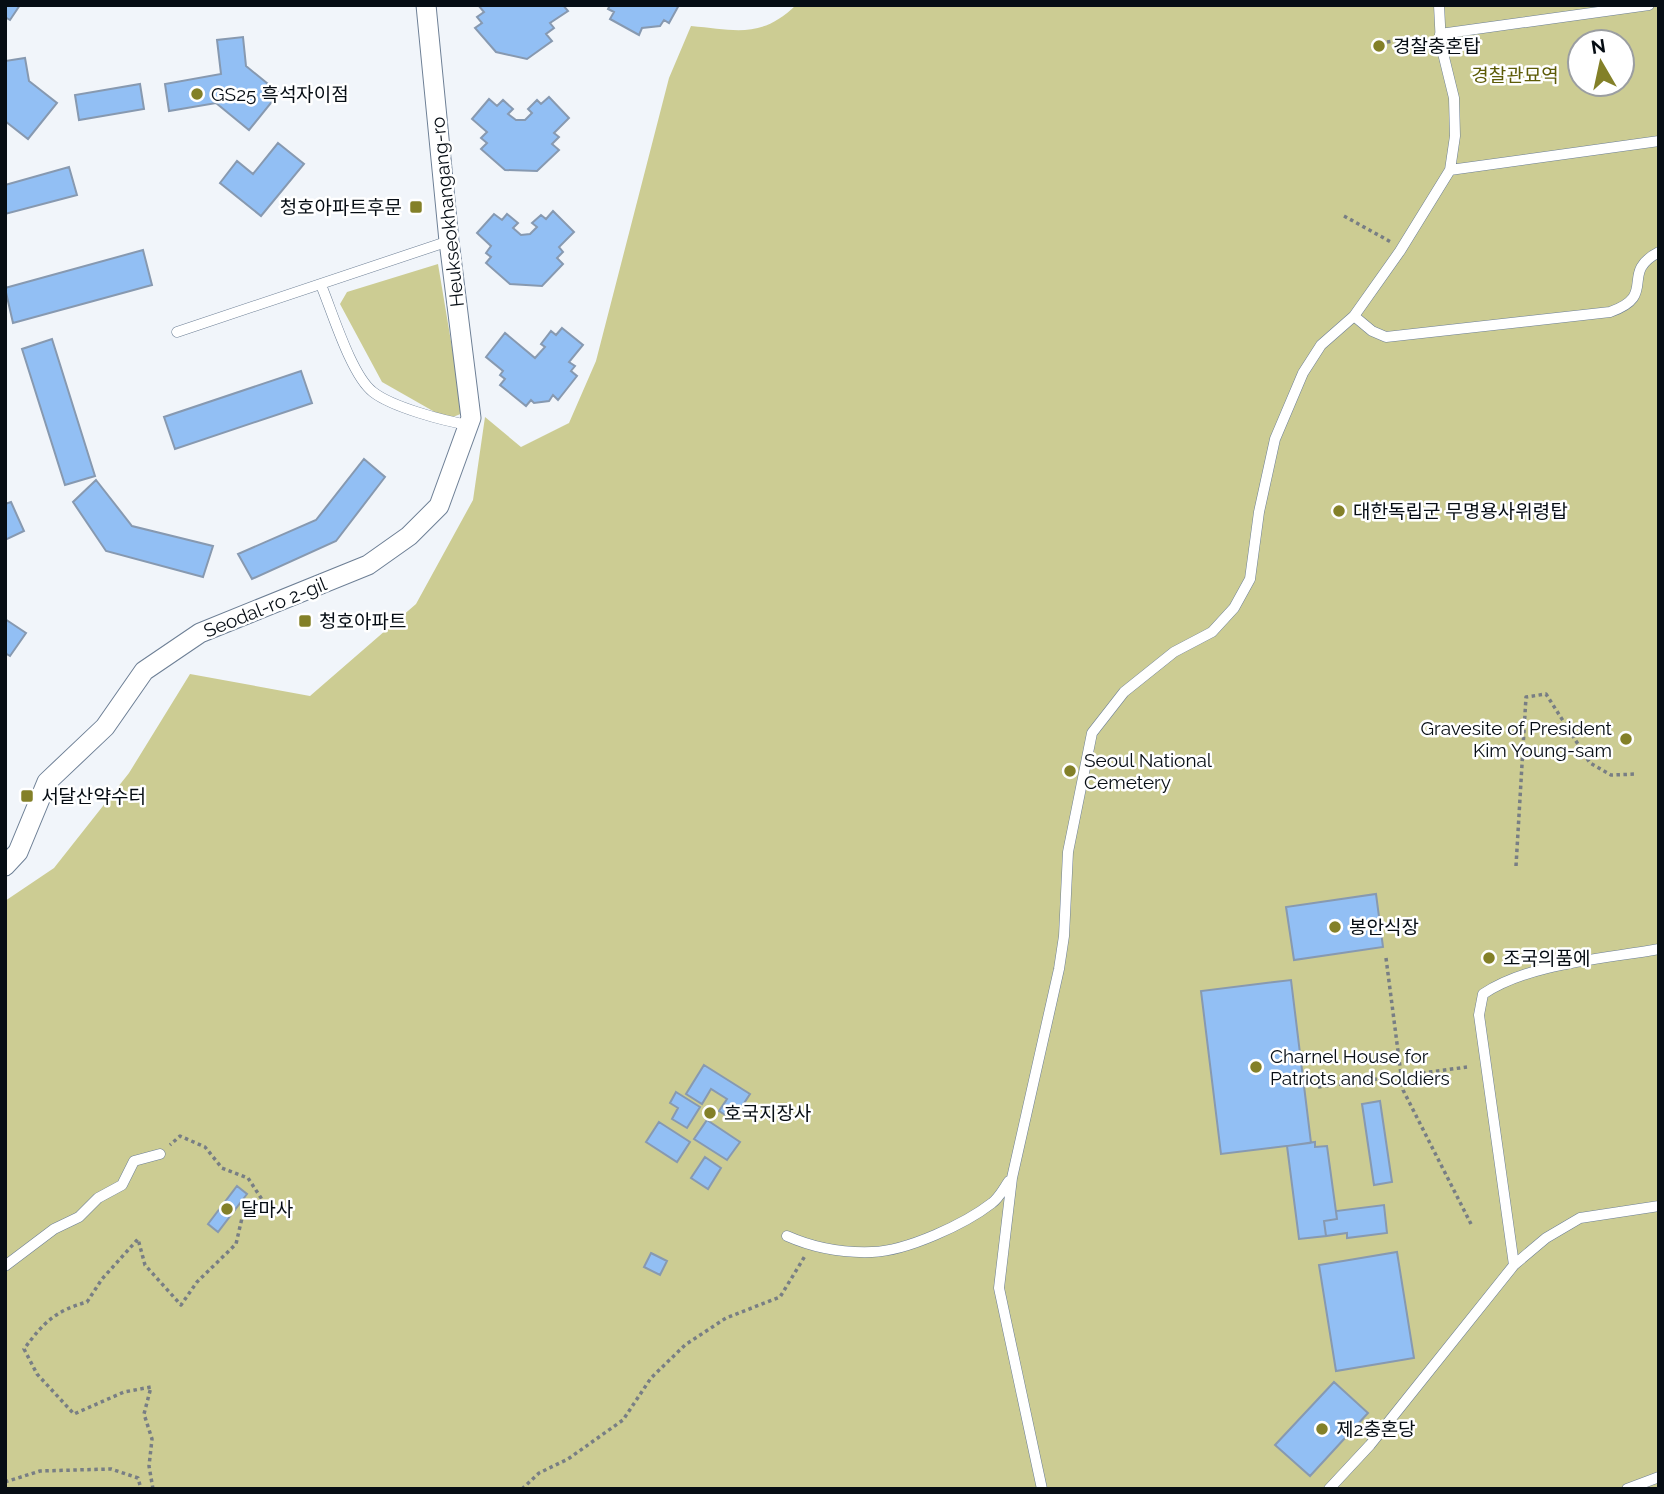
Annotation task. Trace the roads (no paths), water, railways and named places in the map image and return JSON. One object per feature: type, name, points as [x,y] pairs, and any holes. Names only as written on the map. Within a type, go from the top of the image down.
[{"type":"street","name":"Heukseokhangang-ro","points":[[426,5],[470,422]]},
{"type":"street","name":"Seodal-ro 2-gil","points":[[5,866],[18,852],[47,782],[105,727],[144,671],[200,633],[368,565],[409,536],[439,506],[470,422]]},
{"type":"lane","points":[[1042,1489],[999,1288],[1012,1178],[1059,969],[1064,936],[1068,852],[1091,733],[1124,692],[1174,652],[1212,632],[1234,608],[1250,579],[1265,478],[1285,411],[1321,345],[1354,316],[1402,248],[1450,170],[1455,136],[1454,98],[1440,34],[1438,5]]},
{"type":"lane","points":[[1440,34],[1649,5]]},
{"type":"lane","points":[[1450,170],[1659,141]]},
{"type":"lane","points":[[177,332],[449,241]]},
{"type":"lane","points":[[1354,316],[1372,331],[1386,337],[1610,312],[1632,301],[1637,294],[1637,274],[1643,261],[1659,253]]},
{"type":"lane","points":[[321,285],[351,359],[372,391],[441,421],[470,422]]},
{"type":"lane","points":[[1514,1265],[1479,1015],[1483,993],[1501,981],[1534,972],[1659,949]]},
{"type":"lane","points":[[5,1266],[54,1229],[79,1217],[98,1198],[122,1185],[134,1161],[160,1154]]},
{"type":"lane","points":[[787,1236],[811,1247],[873,1252],[894,1248],[949,1228],[972,1215],[995,1201],[1012,1178]]},
{"type":"lane","points":[[1329,1489],[1370,1445],[1514,1265],[1546,1238],[1580,1218],[1659,1206]]},
{"type":"lane","points":[[1628,1489],[1659,1477]]},
{"type":"place","name":"경찰충혼탑","points":[[1379,46]]},
{"type":"place","name":"GS25 흑석자이점","points":[[197,94]]},
{"type":"place","name":"청호아파트후문","points":[[416,207]]},
{"type":"place","name":"대한독립군 무명용사위령탑","points":[[1339,511]]},
{"type":"place","name":"청호아파트","points":[[305,621]]},
{"type":"place","name":"Gravesite of President Kim Young-sam","points":[[1626,739]]},
{"type":"place","name":"Seoul National Cemetery","points":[[1070,771]]},
{"type":"place","name":"서달산약수터","points":[[27,796]]},
{"type":"place","name":"봉안식장","points":[[1335,927]]},
{"type":"place","name":"조국의품에","points":[[1489,958]]},
{"type":"place","name":"Charnel House for Patriots and Soldiers","points":[[1256,1067]]},
{"type":"place","name":"호국지장사","points":[[710,1113]]},
{"type":"place","name":"달마사","points":[[227,1209]]},
{"type":"place","name":"제2충혼당","points":[[1322,1429]]},
{"type":"park label","name":"경찰관묘역","points":[[1515,75]]}]
